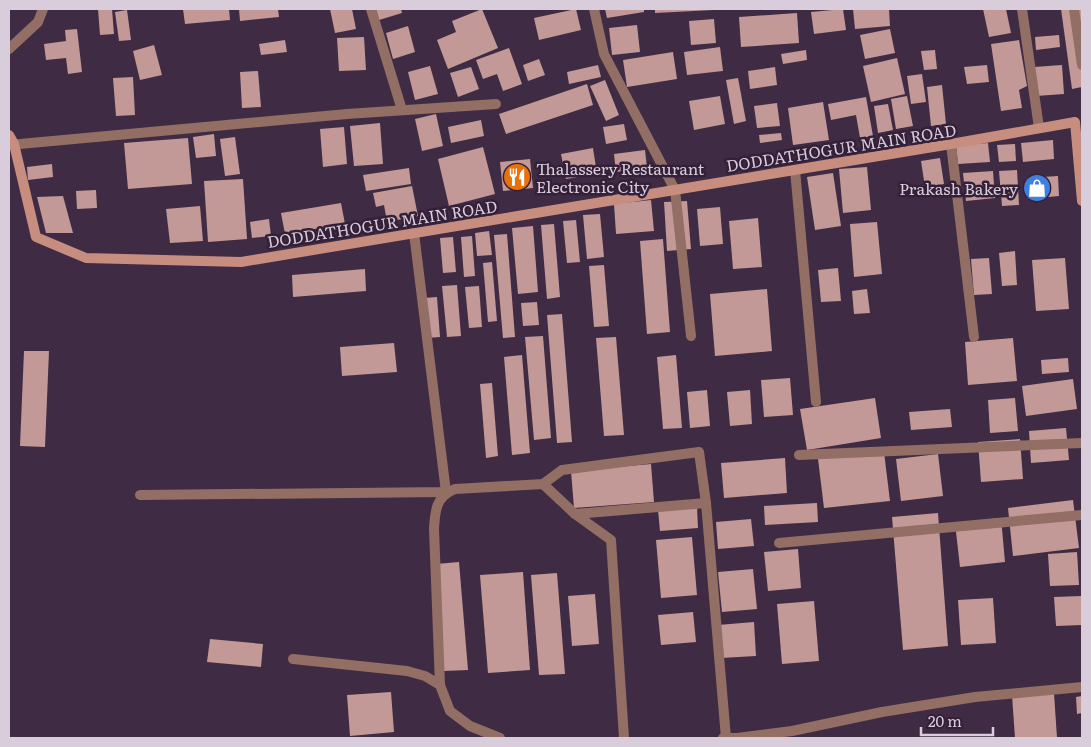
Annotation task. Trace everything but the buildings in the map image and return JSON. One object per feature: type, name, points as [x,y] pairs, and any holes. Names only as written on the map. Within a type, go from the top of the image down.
[{"type":"street","points":[[9,49],[38,22],[43,9]]},
{"type":"street","points":[[371,9],[402,110]]},
{"type":"street","points":[[594,9],[604,54],[675,190],[691,336]]},
{"type":"street","points":[[1022,9],[1039,128]]},
{"type":"street","points":[[1074,9],[1082,65]]},
{"type":"street","points":[[10,141],[496,104]]},
{"type":"street","points":[[1078,122],[1082,201]]},
{"type":"street","name":"DODDATHOGUR MAIN ROAD","points":[[10,141],[36,237],[86,258],[240,262],[1078,122]]},
{"type":"street","points":[[951,144],[974,337]]},
{"type":"street","points":[[795,170],[816,402]]},
{"type":"street","points":[[414,233],[446,492]]},
{"type":"street","points":[[799,455],[1082,442]]},
{"type":"street","points":[[140,495],[446,492],[466,487],[543,484],[562,470],[699,452],[706,503],[725,738],[792,731],[882,712],[975,697],[1082,687]]},
{"type":"street","points":[[543,484],[575,514],[610,540],[624,738]]},
{"type":"street","points":[[446,492],[441,497],[438,505],[434,529],[440,686],[450,711],[470,726],[500,738]]},
{"type":"street","points":[[575,514],[706,503]]},
{"type":"street","points":[[779,543],[1082,515]]},
{"type":"street","points":[[294,659],[407,671],[425,676],[440,686]]},
{"type":"place","name":"Thalassery Restaurant Electronic City","points":[[517,177]]},
{"type":"place","name":"Prakash Bakery","points":[[1037,188]]}]
